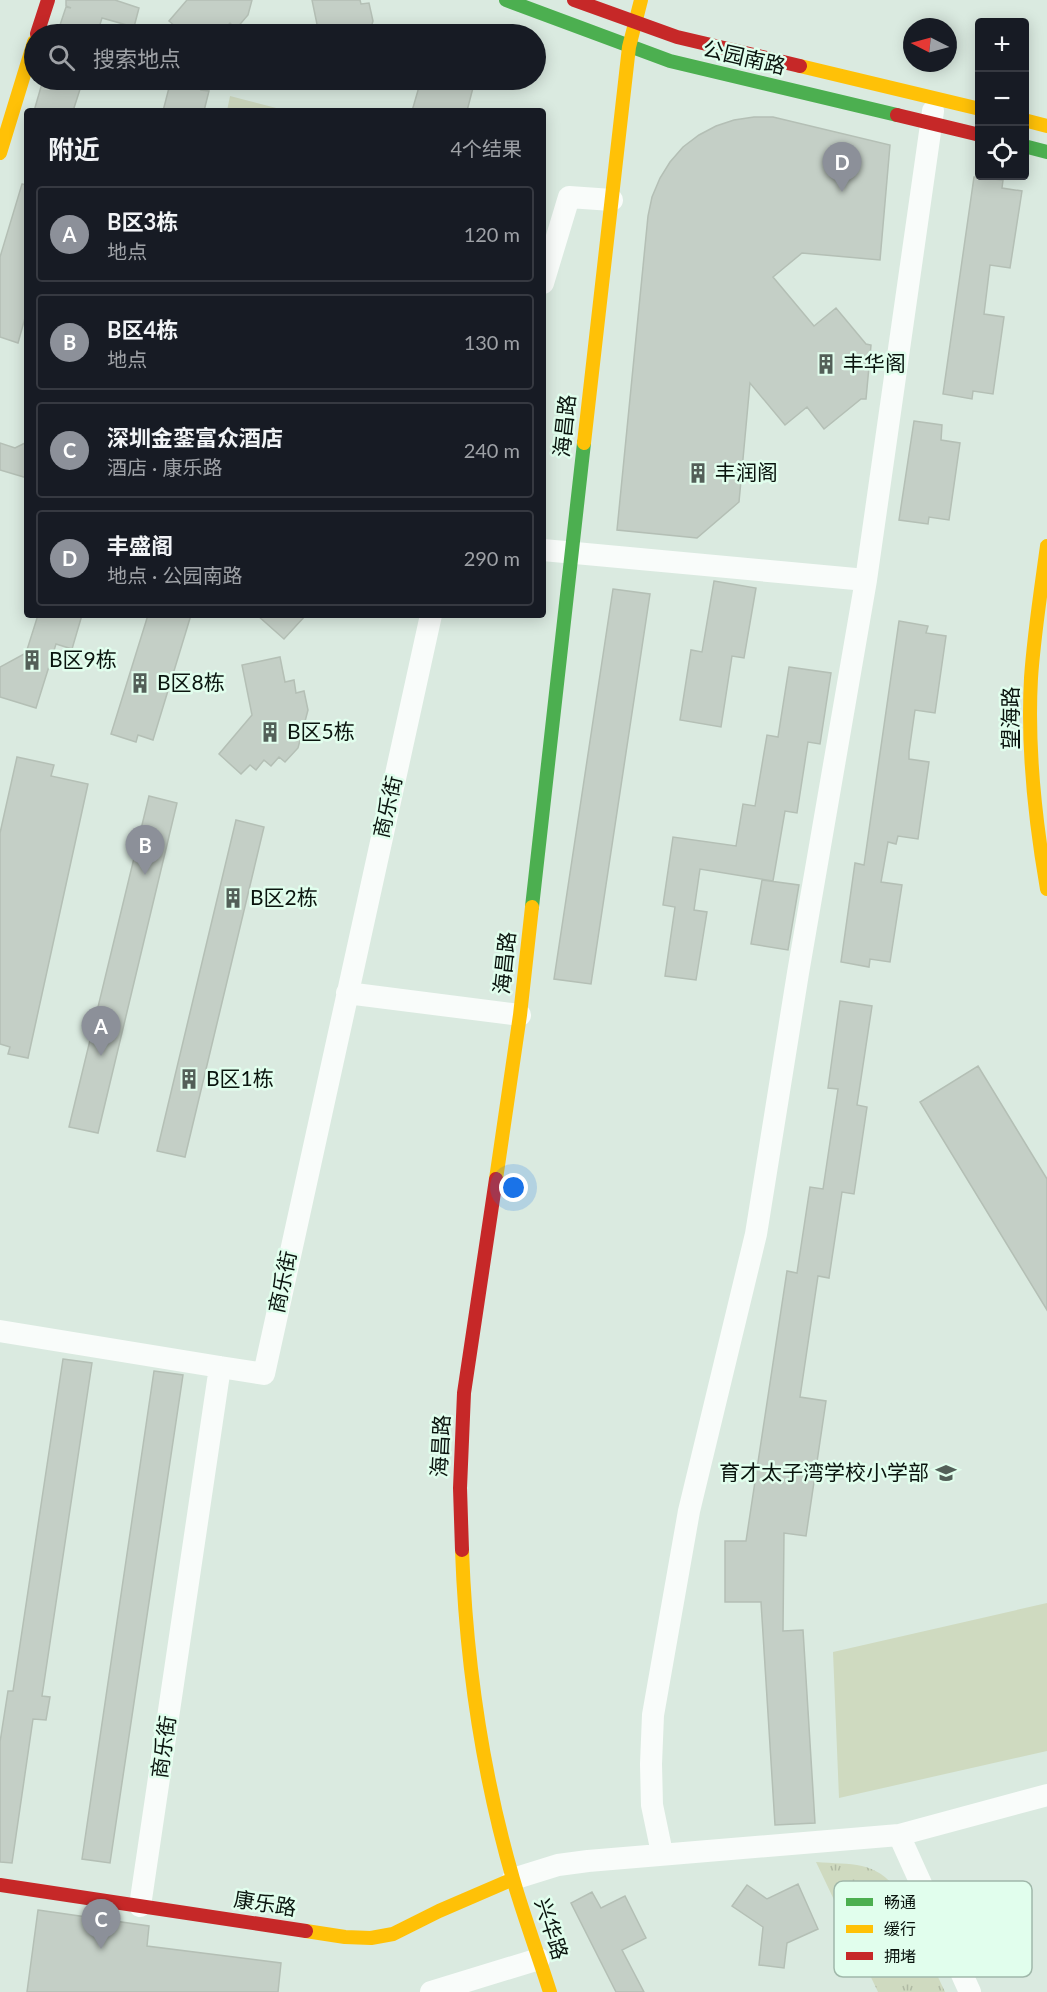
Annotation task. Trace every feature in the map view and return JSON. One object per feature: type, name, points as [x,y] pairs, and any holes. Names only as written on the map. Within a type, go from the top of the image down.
[{"type":"street","points":[[40,24],[48,0]]},
{"type":"street","name":"公园南路","points":[[506,0],[629,47],[687,66],[975,134]]},
{"type":"street","name":"公园南路","points":[[574,0],[686,39],[975,108]]},
{"type":"street","name":"海昌路","points":[[513,1879],[489,1782],[472,1690],[463,1581],[460,1488],[464,1393],[520,1015],[629,47],[641,0]]},
{"type":"street","points":[[0,153],[24,75]]},
{"type":"street","points":[[662,1853],[652,1805],[653,1715],[689,1511],[756,1234],[798,973],[866,580],[935,99]]},
{"type":"street","points":[[1029,121],[1047,126]]},
{"type":"street","points":[[1029,147],[1047,152]]},
{"type":"street","points":[[546,273],[569,197],[612,200]]},
{"type":"street","name":"望海路","points":[[1047,546],[1033,651],[1030,728],[1034,795],[1047,889]]},
{"type":"street","points":[[546,550],[866,580]]},
{"type":"street","name":"商乐街","points":[[140,1906],[220,1367],[264,1374],[430,618]]},
{"type":"street","points":[[347,993],[520,1015]]},
{"type":"street","points":[[0,1331],[220,1367]]},
{"type":"street","points":[[513,1879],[558,1865],[662,1853],[899,1835],[1047,1795]]},
{"type":"street","points":[[899,1835],[920,1881]]},
{"type":"street","name":"康乐路","points":[[0,1885],[345,1937],[371,1938],[393,1934],[513,1879]]},
{"type":"street","name":"兴华路","points":[[513,1879],[550,1992]]},
{"type":"street","points":[[431,1992],[539,1959]]},
{"type":"street","points":[[963,1977],[970,1992]]},
{"type":"green space","points":[[230,96],[276,108],[228,108]]},
{"type":"green space","points":[[1047,1603],[1047,1751],[839,1798],[833,1652]]},
{"type":"green space","points":[[816,1862],[862,1866],[881,1874],[889,1881],[834,1881],[834,1900]]},
{"type":"green space","points":[[871,1977],[938,1977],[945,1992],[878,1992]]},
{"type":"building","points":[[66,0],[115,0],[139,8],[135,24],[123,24],[102,18],[100,24],[60,24],[66,7],[71,8],[66,6]]},
{"type":"building","points":[[187,0],[252,0],[248,15],[240,24],[172,24],[169,21]]},
{"type":"building","points":[[312,0],[360,0],[361,4],[369,3],[373,21],[372,24],[317,24]]},
{"type":"building","points":[[40,90],[80,90],[74,108],[35,108]]},
{"type":"building","points":[[168,90],[209,91],[205,108],[164,108]]},
{"type":"building","points":[[418,90],[472,90],[468,108],[413,108]]},
{"type":"building","points":[[754,117],[773,117],[890,145],[880,260],[802,253],[773,277],[814,326],[836,308],[866,344],[871,345],[866,399],[861,399],[824,429],[807,407],[785,425],[750,383],[739,502],[697,538],[617,530],[648,216],[652,197],[660,178],[683,147],[716,126]]},
{"type":"building","points":[[974,177],[975,180],[1003,180],[1002,188],[1022,191],[1010,268],[990,265],[984,314],[1004,317],[993,394],[973,391],[972,399],[943,394]]},
{"type":"building","points":[[22,184],[24,184],[24,322],[18,343],[0,337],[0,257]]},
{"type":"building","points":[[914,421],[942,425],[941,440],[960,443],[949,520],[929,517],[928,524],[899,520]]},
{"type":"building","points":[[0,443],[15,448],[24,444],[24,477],[0,470]]},
{"type":"building","points":[[714,581],[756,588],[744,658],[732,656],[721,727],[680,720],[691,650],[702,652]]},
{"type":"building","points":[[613,589],[650,594],[591,984],[554,979]]},
{"type":"building","name":"B区9栋","points":[[37,618],[81,618],[72,649],[56,644],[36,708],[0,697],[0,667],[26,653]]},
{"type":"building","name":"B区8栋","points":[[147,618],[190,618],[153,740],[138,735],[136,742],[111,734]]},
{"type":"building","points":[[260,618],[303,618],[284,639]]},
{"type":"building","points":[[899,621],[928,626],[926,633],[946,636],[935,713],[915,710],[909,752],[909,759],[929,762],[918,839],[898,836],[896,844],[888,842],[881,882],[902,885],[890,962],[870,959],[869,967],[841,962],[855,863],[864,865]]},
{"type":"building","name":"B区5栋","points":[[280,657],[285,682],[294,680],[296,693],[304,691],[308,710],[298,748],[285,762],[279,757],[271,766],[264,760],[256,770],[250,765],[241,774],[219,754],[252,715],[242,665]]},
{"type":"building","points":[[789,667],[831,673],[820,744],[808,742],[797,813],[785,811],[773,881],[700,869],[694,910],[707,912],[696,980],[665,976],[675,907],[663,905],[673,837],[736,846],[743,804],[755,806],[767,735],[778,737]]},
{"type":"building","points":[[17,757],[54,765],[51,776],[88,784],[28,1058],[8,1054],[10,1047],[0,1044],[0,833]]},
{"type":"building","points":[[149,796],[177,803],[98,1133],[69,1127]]},
{"type":"building","points":[[236,820],[264,827],[185,1157],[157,1151]]},
{"type":"building","points":[[762,880],[799,885],[788,950],[751,944]]},
{"type":"building","points":[[840,1001],[872,1006],[857,1105],[867,1107],[854,1194],[842,1192],[829,1278],[818,1276],[800,1397],[826,1401],[806,1536],[784,1533],[783,1631],[803,1630],[815,1823],[775,1825],[761,1602],[725,1602],[725,1541],[746,1541],[787,1271],[797,1273],[810,1187],[823,1189],[838,1089],[828,1088]]},
{"type":"building","points":[[978,1066],[1047,1179],[1047,1310],[920,1102]]},
{"type":"building","points":[[63,1359],[92,1363],[42,1696],[50,1697],[46,1720],[33,1719],[12,1863],[0,1862],[0,1742],[8,1691],[13,1691]]},
{"type":"building","points":[[154,1371],[183,1375],[110,1863],[82,1859]]},
{"type":"building","points":[[798,1884],[818,1929],[787,1943],[784,1968],[759,1965],[763,1927],[732,1906],[747,1885],[767,1899]]},
{"type":"building","points":[[592,1892],[601,1908],[625,1896],[646,1938],[622,1950],[644,1992],[616,1992],[571,1903]]},
{"type":"building","points":[[38,1910],[149,1926],[147,1946],[281,1963],[278,1992],[27,1992]]},
{"type":"traffic: fast","points":[[506,0],[670,61],[897,115]]},
{"type":"traffic: fast","points":[[1029,147],[1047,152]]},
{"type":"traffic: fast","points":[[532,907],[584,443]]},
{"type":"traffic: slow","points":[[584,443],[629,47],[641,0]]},
{"type":"traffic: slow","points":[[800,66],[975,108]]},
{"type":"traffic: slow","points":[[0,153],[24,75]]},
{"type":"traffic: slow","points":[[1029,121],[1047,126]]},
{"type":"traffic: slow","points":[[1047,546],[1034,645],[1030,705],[1033,784],[1047,889]]},
{"type":"traffic: slow","points":[[496,1179],[520,1015],[532,907]]},
{"type":"traffic: slow","points":[[462,1550],[467,1633],[484,1757],[513,1879],[550,1992]]},
{"type":"traffic: slow","points":[[306,1931],[371,1938],[393,1934],[513,1879]]},
{"type":"traffic: jam","points":[[40,24],[48,0]]},
{"type":"traffic: jam","points":[[574,0],[677,37],[800,66]]},
{"type":"traffic: jam","points":[[897,115],[975,134]]},
{"type":"traffic: jam","points":[[462,1550],[460,1488],[464,1393],[496,1179]]},
{"type":"traffic: jam","points":[[0,1885],[306,1931]]},
{"type":"place","name":"丰盛阁","points":[[842,192]]},
{"type":"place","name":"丰华阁","points":[[826,364]]},
{"type":"place","name":"丰润阁","points":[[698,473]]},
{"type":"place","name":"B区9栋","points":[[32,660]]},
{"type":"place","name":"B区8栋","points":[[140,683]]},
{"type":"place","name":"B区5栋","points":[[270,732]]},
{"type":"place","name":"B区4栋","points":[[145,875]]},
{"type":"place","name":"B区2栋","points":[[233,898]]},
{"type":"place","name":"B区3栋","points":[[101,1056]]},
{"type":"place","name":"B区1栋","points":[[189,1079]]},
{"type":"place","name":"育才太子湾学校小学部","points":[[946,1473]]},
{"type":"place","name":"深圳金銮富众酒店","points":[[101,1949]]}]
